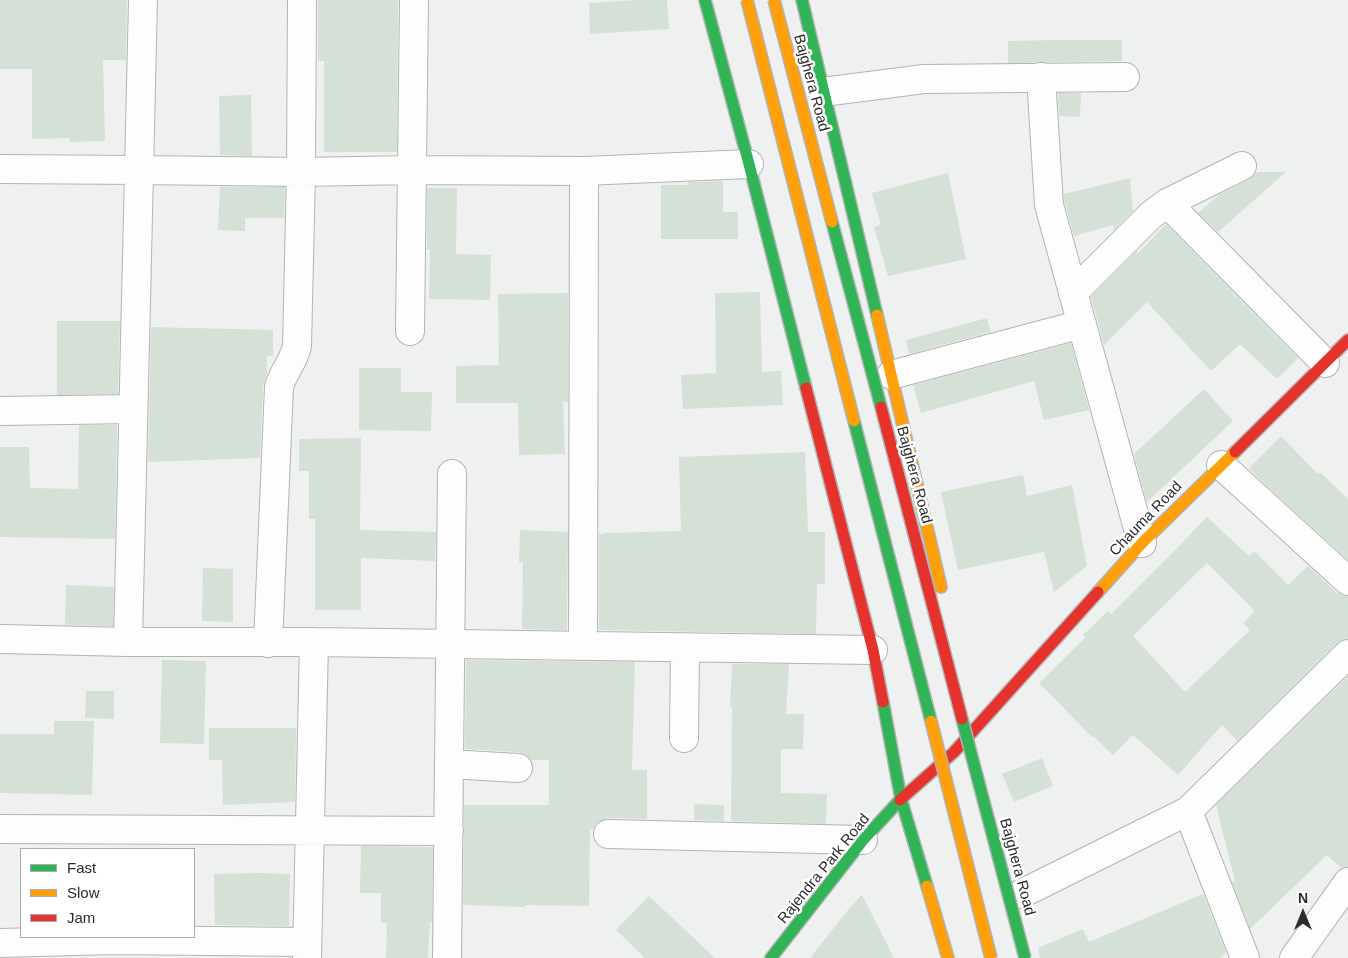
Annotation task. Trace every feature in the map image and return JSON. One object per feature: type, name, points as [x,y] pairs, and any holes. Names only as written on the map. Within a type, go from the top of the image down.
[{"type":"street","points":[[128,642],[143,0]]},
{"type":"street","points":[[268,643],[279,387],[294,358],[297,346],[302,0]]},
{"type":"street","points":[[410,331],[414,0]]},
{"type":"street","points":[[705,0],[749,164],[872,650],[901,799],[948,958]]},
{"type":"street","points":[[747,0],[991,958]]},
{"type":"street","name":"Bajghera Road","points":[[774,0],[1025,958]]},
{"type":"street","points":[[802,0],[943,595]]},
{"type":"street","points":[[1041,77],[1049,206],[1142,543]]},
{"type":"street","points":[[823,92],[924,79],[1125,77]]},
{"type":"street","points":[[0,169],[301,172],[584,170],[749,164]]},
{"type":"street","points":[[1073,293],[1151,215],[1167,203],[1242,166]]},
{"type":"street","points":[[583,646],[584,170]]},
{"type":"street","points":[[1167,203],[1325,363]]},
{"type":"street","points":[[890,375],[1082,324]]},
{"type":"street","name":"Chauma Road","points":[[901,799],[954,752],[1142,543],[1348,340]]},
{"type":"street","points":[[0,411],[133,409]]},
{"type":"street","points":[[1221,465],[1348,581]]},
{"type":"street","points":[[447,958],[452,474]]},
{"type":"street","points":[[0,639],[872,650]]},
{"type":"street","points":[[0,943],[112,940],[307,950],[314,642]]},
{"type":"street","points":[[684,738],[685,648]]},
{"type":"street","points":[[1021,894],[1188,811],[1348,654]]},
{"type":"street","points":[[961,671],[996,802]]},
{"type":"street","points":[[449,764],[518,768]]},
{"type":"street","name":"Rajendra Park Road","points":[[775,957],[863,840],[901,799]]},
{"type":"street","points":[[1188,811],[1245,958]]},
{"type":"street","points":[[0,829],[449,832]]},
{"type":"street","points":[[608,834],[863,840]]},
{"type":"street","points":[[1294,958],[1348,882]]},
{"type":"building","points":[[0,0],[127,0],[126,60],[103,60],[105,141],[70,142],[70,138],[32,139],[32,69],[0,69]]},
{"type":"building","points":[[318,0],[398,0],[397,152],[324,152],[324,61],[318,61]]},
{"type":"building","points":[[667,0],[669,29],[590,34],[589,3]]},
{"type":"building","points":[[1122,40],[1122,61],[1008,63],[1008,41]]},
{"type":"building","points":[[1058,93],[1081,93],[1080,117],[1059,116]]},
{"type":"building","points":[[251,95],[252,156],[220,155],[219,96]]},
{"type":"building","points":[[1256,172],[1286,172],[1218,232],[1198,213],[1219,195],[1249,180]]},
{"type":"building","points":[[948,173],[966,259],[888,276],[874,227],[881,225],[872,193]]},
{"type":"building","points":[[1130,178],[1133,211],[1114,230],[1113,225],[1074,236],[1064,194]]},
{"type":"building","points":[[723,181],[723,212],[738,212],[738,239],[661,239],[661,185],[688,185],[688,182]]},
{"type":"building","points":[[220,187],[285,187],[284,218],[245,218],[245,231],[218,230]]},
{"type":"building","points":[[427,188],[457,188],[456,254],[491,255],[490,300],[429,299],[430,249],[427,249]]},
{"type":"building","points":[[1166,224],[1298,358],[1277,379],[1240,344],[1211,371],[1147,302],[1104,345],[1091,297]]},
{"type":"building","points":[[760,292],[762,372],[781,371],[783,405],[683,409],[681,375],[716,373],[715,293]]},
{"type":"building","points":[[568,293],[568,402],[563,402],[565,454],[519,455],[518,403],[456,403],[456,366],[499,365],[498,294]]},
{"type":"building","points":[[987,318],[991,332],[909,354],[906,340]]},
{"type":"building","points":[[57,321],[120,321],[118,394],[57,395]]},
{"type":"building","points":[[151,327],[273,330],[273,356],[267,356],[267,373],[263,386],[260,458],[148,462]]},
{"type":"building","points":[[1071,343],[1089,410],[1044,420],[1034,381],[921,413],[913,385]]},
{"type":"building","points":[[359,368],[401,368],[401,392],[432,392],[431,431],[359,430]]},
{"type":"building","points":[[1204,389],[1233,421],[1147,502],[1134,454]]},
{"type":"building","points":[[79,425],[117,425],[115,539],[0,537],[0,447],[29,447],[30,488],[78,489]]},
{"type":"building","points":[[1281,436],[1318,474],[1320,472],[1348,499],[1348,560],[1249,468]]},
{"type":"building","points":[[361,438],[360,530],[436,532],[435,561],[361,558],[361,610],[315,610],[315,519],[309,519],[309,471],[299,471],[299,439]]},
{"type":"building","points":[[805,452],[808,532],[825,532],[825,584],[817,584],[816,634],[599,630],[599,534],[681,531],[679,457]]},
{"type":"building","points":[[1023,475],[1027,496],[1072,485],[1087,566],[1054,592],[1044,552],[958,570],[941,492]]},
{"type":"building","points":[[1207,517],[1249,556],[1254,551],[1288,585],[1308,566],[1337,593],[1348,596],[1348,639],[1337,643],[1237,741],[1222,725],[1178,775],[1133,735],[1113,755],[1092,737],[1039,683],[1085,638],[1083,635],[1108,611],[1111,614]],"holes":[[[1207,563],[1255,611],[1243,623],[1250,630],[1185,692],[1133,636]]]},
{"type":"building","points":[[520,530],[568,532],[567,630],[522,629],[523,562],[519,562]]},
{"type":"building","points":[[203,568],[233,569],[233,622],[202,621]]},
{"type":"building","points":[[66,585],[114,587],[113,626],[65,625]]},
{"type":"building","points":[[162,660],[206,661],[204,744],[160,743]]},
{"type":"building","points":[[466,660],[635,662],[632,770],[647,770],[647,819],[608,818],[600,821],[595,825],[594,829],[590,829],[589,906],[525,905],[525,907],[463,905],[464,805],[549,805],[549,760],[531,760],[519,752],[465,749]]},
{"type":"building","points":[[732,664],[789,664],[786,714],[804,714],[803,749],[781,749],[781,793],[827,794],[826,824],[731,821],[732,707],[730,707]]},
{"type":"building","points":[[1348,676],[1348,867],[1341,868],[1327,855],[1250,929],[1232,882],[1235,881],[1216,805]]},
{"type":"building","points":[[86,691],[114,691],[114,719],[85,718]]},
{"type":"building","points":[[54,721],[94,721],[92,795],[0,793],[0,734],[54,734]]},
{"type":"building","points":[[209,728],[296,728],[295,802],[223,805],[222,760],[209,760]]},
{"type":"building","points":[[1042,758],[1053,786],[1014,802],[1002,774]]},
{"type":"building","points":[[694,804],[724,805],[724,821],[694,820]]},
{"type":"building","points":[[361,846],[433,847],[432,922],[430,922],[428,958],[386,958],[387,923],[381,923],[381,893],[360,893]]},
{"type":"building","points":[[214,874],[290,874],[289,926],[215,925]]},
{"type":"building","points":[[1203,894],[1226,952],[1220,958],[1040,958],[1038,948],[1083,929],[1089,942]]},
{"type":"building","points":[[862,895],[894,958],[810,958],[848,910]]},
{"type":"building","points":[[649,896],[715,958],[645,958],[616,930]]},
{"type":"traffic: fast","points":[[705,0],[806,388]]},
{"type":"traffic: fast","points":[[802,0],[877,315]]},
{"type":"traffic: fast","points":[[832,222],[881,407]]},
{"type":"traffic: fast","points":[[854,421],[931,721]]},
{"type":"traffic: fast","points":[[883,702],[901,799],[927,886]]},
{"type":"traffic: fast","points":[[962,719],[1025,958]]},
{"type":"traffic: fast","points":[[771,958],[863,840],[900,800]]},
{"type":"traffic: slow","points":[[747,0],[854,421]]},
{"type":"traffic: slow","points":[[774,0],[832,222]]},
{"type":"traffic: slow","points":[[877,315],[941,587]]},
{"type":"traffic: slow","points":[[1098,592],[1142,543],[1235,452]]},
{"type":"traffic: slow","points":[[931,721],[991,958]]},
{"type":"traffic: slow","points":[[927,886],[948,958]]},
{"type":"traffic: jam","points":[[1235,452],[1348,340]]},
{"type":"traffic: jam","points":[[806,388],[873,650],[883,702]]},
{"type":"traffic: jam","points":[[881,407],[962,719]]},
{"type":"traffic: jam","points":[[900,800],[954,752],[1098,592]]}]
